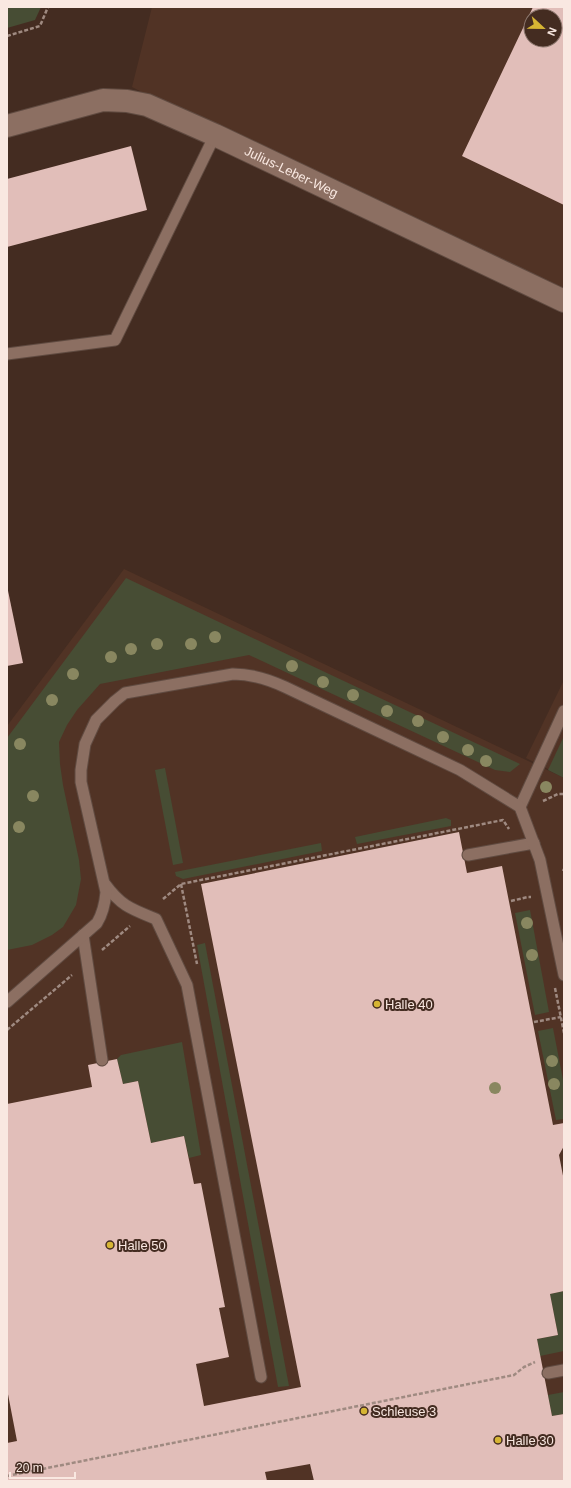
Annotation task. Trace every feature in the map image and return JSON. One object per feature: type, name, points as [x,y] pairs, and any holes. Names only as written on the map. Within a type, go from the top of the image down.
[{"type":"street","name":"Julius-Leber-Weg","points":[[7,126],[103,100],[127,101],[147,106],[214,135],[564,301]]},
{"type":"lane","points":[[7,354],[115,340],[214,135]]},
{"type":"lane","points":[[7,1002],[83,936],[97,923],[102,914],[106,892],[81,782],[85,744],[96,720],[125,693],[233,674],[246,674],[272,681],[285,687],[460,770],[520,807],[540,860],[564,975]]},
{"type":"lane","points":[[520,807],[564,711]]},
{"type":"lane","points":[[468,855],[534,843]]},
{"type":"lane","points":[[104,881],[116,898],[132,909],[156,919],[187,985],[261,1377]]},
{"type":"lane","points":[[83,936],[102,1060]]},
{"type":"lane","points":[[548,1373],[564,1370]]},
{"type":"path","points":[[7,36],[40,26],[48,7]]},
{"type":"path","points":[[543,801],[558,794],[564,794]]},
{"type":"path","points":[[163,899],[181,884],[503,820]]},
{"type":"path","points":[[181,884],[197,966]]},
{"type":"path","points":[[512,901],[528,897],[533,898]]},
{"type":"path","points":[[7,1030],[131,926]]},
{"type":"path","points":[[534,1022],[561,1017]]},
{"type":"path","points":[[7,1476],[514,1375],[524,1367],[537,1361]]},
{"type":"shaded area","points":[[152,7],[564,7],[564,303],[386,217],[132,87]]},
{"type":"shaded area","points":[[124,569],[564,778],[564,1481],[7,1481],[7,726]]},
{"type":"shaded area","points":[[564,680],[564,777],[526,758]]},
{"type":"green space","points":[[7,7],[41,7],[35,20],[7,28]]},
{"type":"green space","points":[[126,578],[520,764],[510,772],[495,770],[249,655],[100,684],[77,710],[67,725],[59,742],[63,785],[79,860],[81,879],[76,905],[63,927],[52,935],[32,945],[7,950],[7,738]]},
{"type":"green space","points":[[564,736],[564,778],[548,770]]},
{"type":"green space","points":[[165,768],[183,863],[173,865],[155,770]]},
{"type":"green space","points":[[446,818],[451,820],[451,826],[357,844],[355,837]]},
{"type":"green space","points":[[321,843],[322,851],[183,879],[176,876],[175,872]]},
{"type":"green space","points":[[530,910],[549,1012],[535,1015],[515,913]]},
{"type":"green space","points":[[205,943],[289,1386],[278,1387],[197,945]]},
{"type":"green space","points":[[553,1028],[564,1085],[564,1119],[556,1120],[538,1031]]},
{"type":"green space","points":[[182,1042],[201,1155],[189,1158],[184,1136],[151,1143],[138,1081],[123,1084],[117,1059],[121,1055]]},
{"type":"green space","points":[[564,1291],[564,1351],[540,1356],[537,1339],[558,1335],[550,1294]]},
{"type":"green space","points":[[564,1392],[564,1414],[552,1416],[548,1395]]},
{"type":"building","points":[[533,7],[564,7],[564,205],[462,156],[523,28],[523,48],[563,48],[563,8]]},
{"type":"building","points":[[131,146],[147,210],[7,247],[7,179]]},
{"type":"building","points":[[7,586],[23,663],[7,666]]},
{"type":"building","points":[[459,832],[467,873],[502,866],[553,1125],[564,1123],[564,1146],[559,1155],[564,1181],[564,1291],[550,1294],[558,1335],[537,1339],[552,1416],[564,1414],[564,1481],[314,1481],[310,1464],[265,1472],[267,1481],[7,1481],[7,1443],[17,1441],[7,1389],[7,1104],[92,1087],[88,1065],[117,1059],[123,1084],[138,1081],[151,1143],[184,1136],[194,1184],[201,1183],[225,1307],[219,1308],[229,1357],[196,1364],[204,1406],[301,1387],[201,884]]},
{"type":"place","name":"Halle 40","points":[[377,1004]]},
{"type":"place","name":"Halle 50","points":[[110,1245]]},
{"type":"place","name":"Schleuse 3","points":[[364,1411]]},
{"type":"place","name":"Halle 30","points":[[498,1440]]}]
